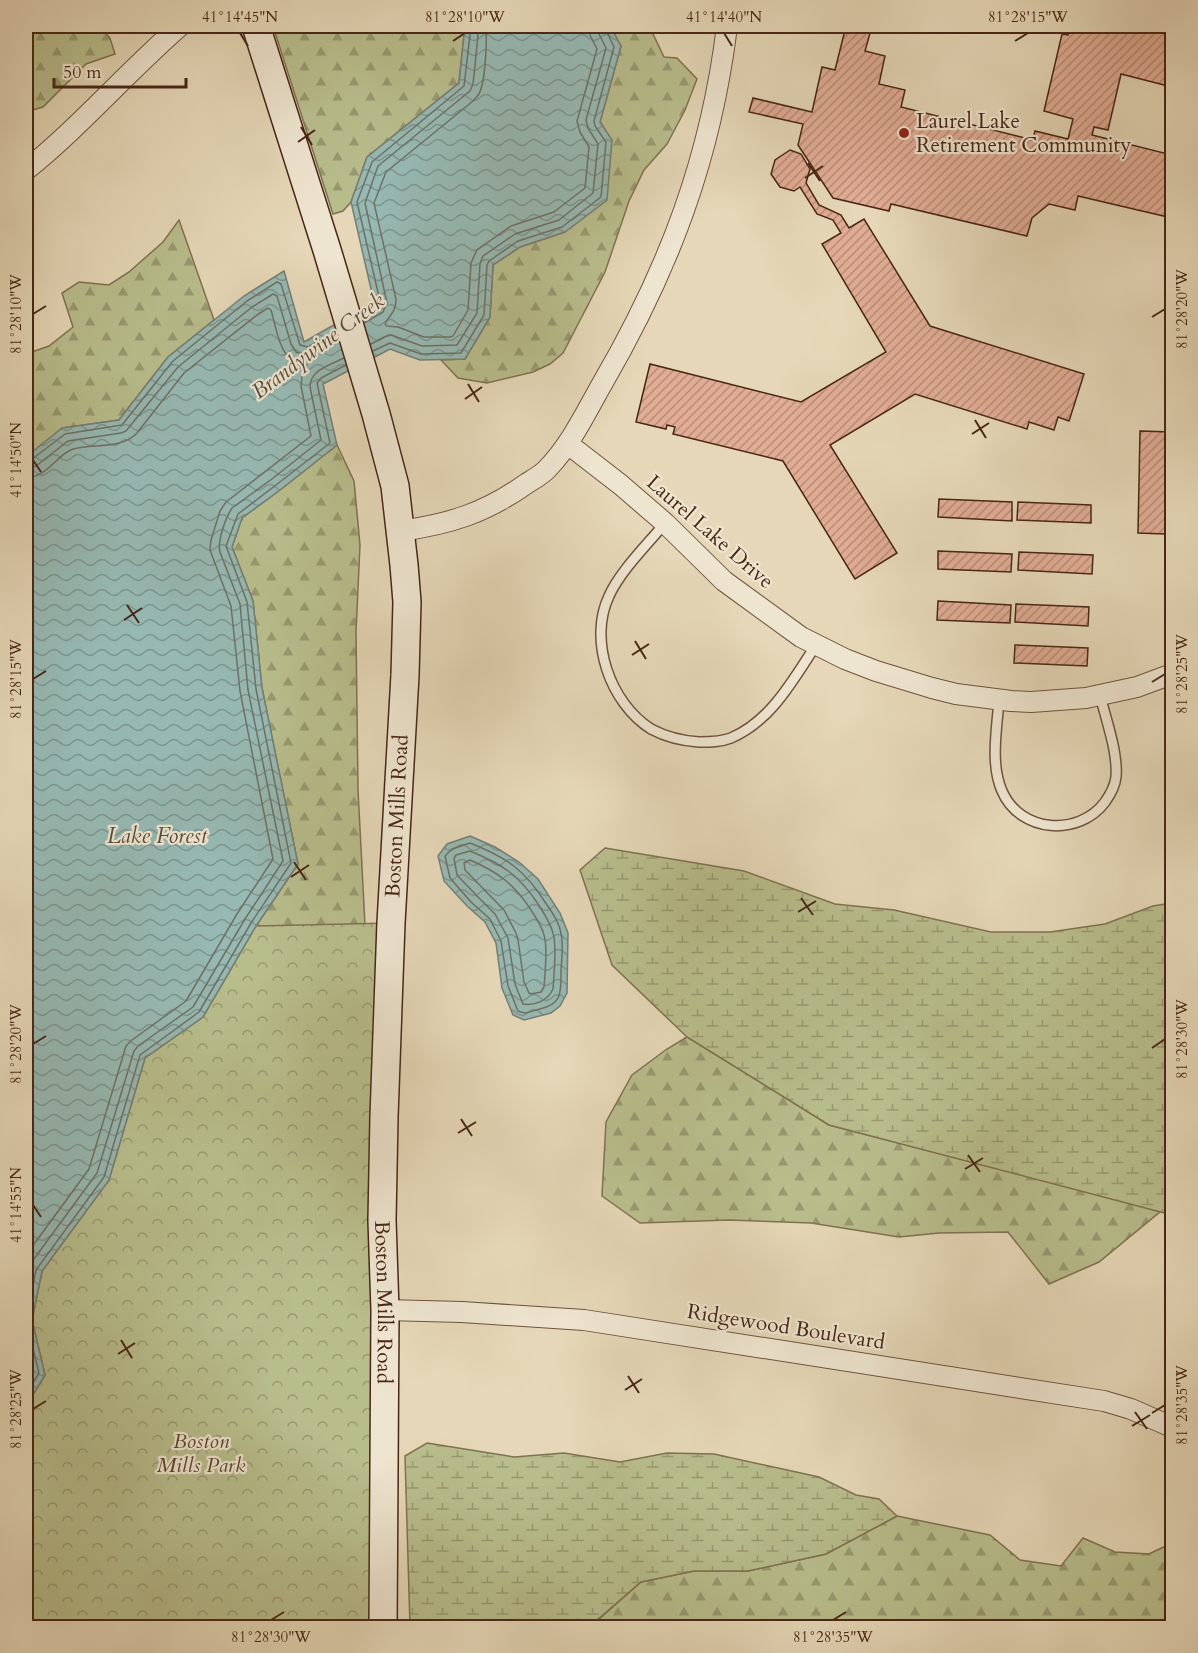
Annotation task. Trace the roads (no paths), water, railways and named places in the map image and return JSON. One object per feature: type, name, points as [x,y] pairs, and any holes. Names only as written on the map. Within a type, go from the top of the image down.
[{"type":"street","points":[[26,170],[50,151],[152,50],[180,26]]},
{"type":"street","name":"Boston Mills Road","points":[[256,26],[327,250],[395,486],[407,602],[384,1106],[383,1628]]},
{"type":"street","points":[[400,531],[427,528],[481,511],[509,496],[547,469],[568,444],[640,315],[673,244],[704,149],[715,103],[727,26]]},
{"type":"street","name":"Laurel Lake Drive","points":[[568,444],[621,485],[724,581],[773,618],[816,645],[844,659],[956,694],[1031,702],[1100,695],[1137,687],[1173,674]]},
{"type":"street","name":"Ridgewood Boulevard","points":[[385,1310],[462,1312],[584,1320],[1104,1401],[1131,1409],[1173,1427]]},
{"type":"lane","points":[[665,524],[621,576],[609,596],[602,619],[601,642],[608,669],[621,698],[639,719],[662,734],[681,740],[711,742],[728,740],[744,732],[767,714],[780,699],[816,645]]},
{"type":"lane","points":[[999,700],[996,765],[1002,793],[1024,817],[1034,822],[1059,826],[1076,823],[1092,815],[1101,807],[1113,788],[1116,777],[1115,758],[1100,695]]},
{"type":"water","name":"Lake Forest","points":[[459,26],[610,26],[621,46],[600,122],[612,140],[607,200],[565,232],[520,247],[493,265],[490,317],[465,359],[420,360],[390,349],[323,384],[337,445],[242,518],[232,547],[253,601],[262,688],[298,864],[256,926],[203,1017],[145,1058],[109,1180],[42,1271],[32,1320],[45,1375],[26,1406],[26,457],[62,428],[119,420],[168,357],[244,296],[284,271],[304,342],[374,302],[351,202],[367,157],[459,83],[464,35]]},
{"type":"water","points":[[470,836],[495,847],[519,862],[538,879],[560,913],[568,933],[567,993],[560,1006],[551,1013],[524,1020],[513,1015],[502,988],[496,943],[485,922],[444,881],[438,856],[447,844]]},
{"type":"place","name":"Laurel Lake Retirement Community","points":[[904,133]]},
{"type":"water label","name":"Brandywine Creek","points":[[318,346]]},
{"type":"park label","name":"Boston Mills Park","points":[[201,1453]]}]
